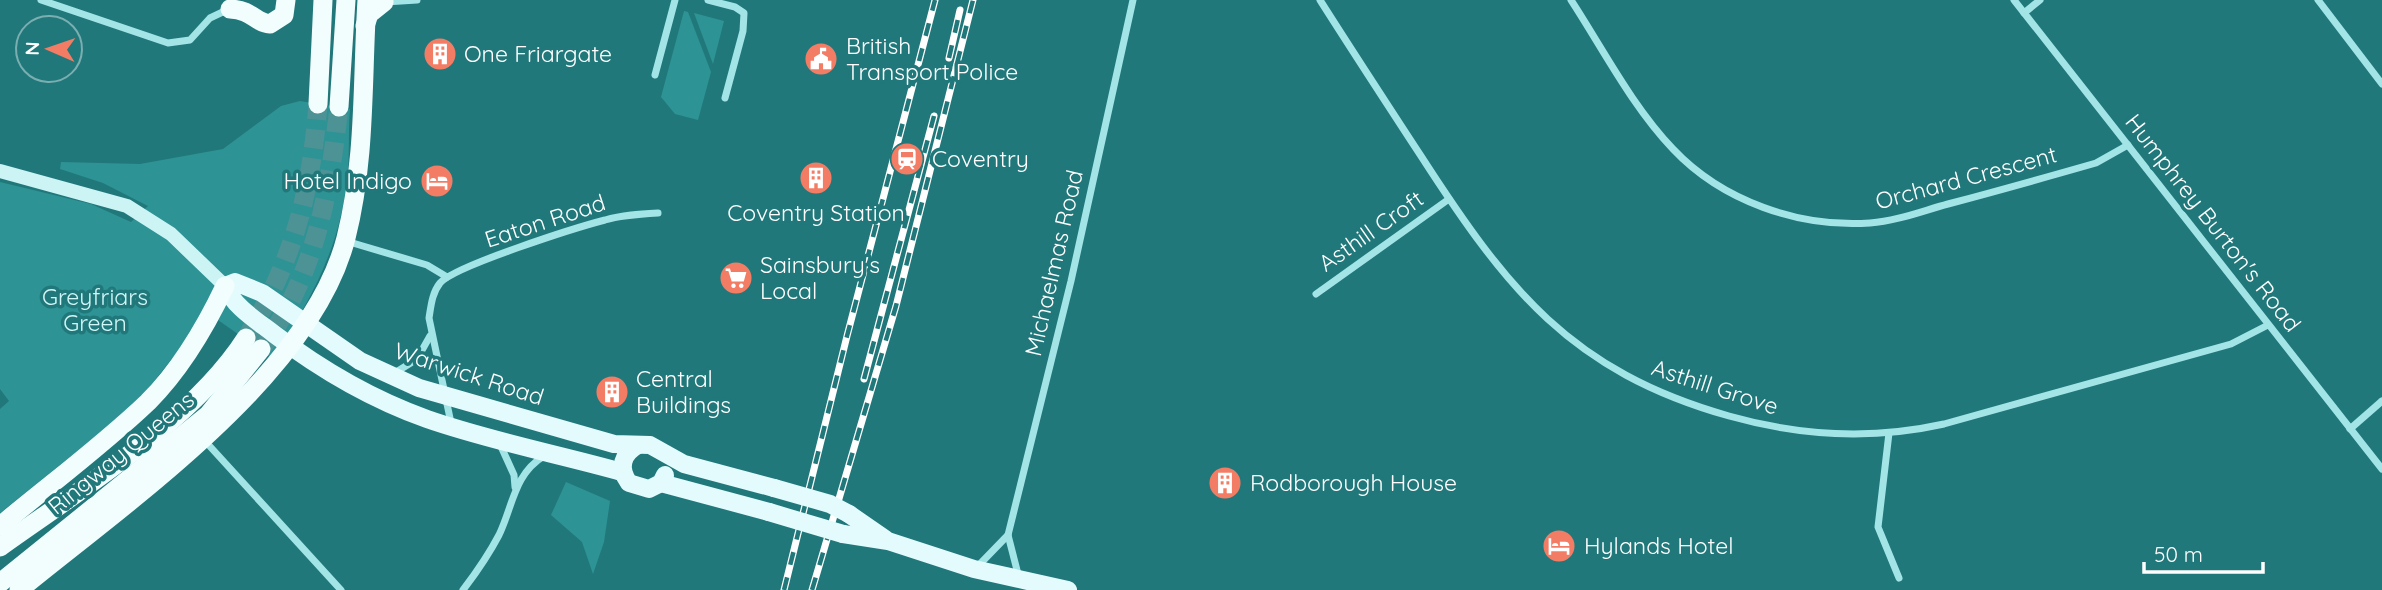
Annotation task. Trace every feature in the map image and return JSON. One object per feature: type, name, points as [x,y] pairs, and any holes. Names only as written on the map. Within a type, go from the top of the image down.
[{"type":"highway","points":[[230,9],[244,9],[253,13],[261,23],[270,24],[284,15],[286,0]]},
{"type":"highway","points":[[318,104],[323,0]]},
{"type":"highway","points":[[339,107],[346,0]]},
{"type":"highway","points":[[19,590],[231,413],[291,347],[306,326],[332,277],[346,241],[360,164],[365,27],[377,1]]},
{"type":"highway","points":[[0,526],[149,401],[176,368],[216,307],[225,286]]},
{"type":"highway","name":"Ringway Queens","points":[[0,547],[177,414],[253,344],[208,415],[0,583]]},
{"type":"main road","name":"Warwick Road","points":[[0,171],[127,206],[171,234],[225,286],[241,309],[291,347],[363,392],[452,427],[622,472],[629,483],[637,488],[649,489],[661,483],[843,534],[888,541],[974,569],[1068,590]]},
{"type":"main road","name":"Warwick Road","points":[[225,286],[235,282],[262,293],[306,326],[389,376],[444,395],[602,440],[654,447],[684,464],[830,505],[849,514],[888,541]]},
{"type":"main road","points":[[622,472],[624,459],[638,446]]},
{"type":"main road","points":[[661,483],[667,472],[664,455]]},
{"type":"street","points":[[41,0],[168,43],[190,40],[210,18],[230,9]]},
{"type":"street","points":[[377,1],[417,0]]},
{"type":"street","points":[[654,75],[675,0]]},
{"type":"street","points":[[708,0],[735,7],[744,13],[743,31],[726,98]]},
{"type":"street","name":"Michaelmas Road","points":[[974,569],[993,553],[1008,534],[1071,281],[1133,0]]},
{"type":"street","name":"Asthill Grove","points":[[1320,0],[1449,199],[1487,254],[1528,302],[1571,340],[1627,377],[1678,400],[1770,427],[1828,434],[1889,433],[1944,424],[2231,344],[2268,325]]},
{"type":"street","name":"Orchard Crescent","points":[[1571,0],[1631,93],[1672,148],[1713,183],[1744,200],[1792,216],[1846,224],[1892,220],[2096,163],[2128,145]]},
{"type":"street","name":"Humphrey Burton's Road","points":[[2014,0],[2382,470]]},
{"type":"street","points":[[2024,13],[2040,0]]},
{"type":"street","points":[[2318,0],[2382,84]]},
{"type":"street","name":"Asthill Croft","points":[[1316,294],[1449,199]]},
{"type":"street","name":"Eaton Road","points":[[447,277],[474,264],[605,220],[658,213]]},
{"type":"street","points":[[346,241],[427,265],[447,277],[435,291],[431,303],[430,335],[452,427]]},
{"type":"street","points":[[389,376],[417,359],[430,335]]},
{"type":"street","points":[[2350,429],[2382,401]]},
{"type":"street","points":[[1889,433],[1878,527],[1899,578]]},
{"type":"street","points":[[202,438],[341,590]]},
{"type":"street","points":[[498,439],[514,475],[515,491]]},
{"type":"street","points":[[463,590],[498,535],[515,491],[528,468],[550,452]]},
{"type":"street","name":"Michaelmas Road","points":[[1008,534],[1019,579]]},
{"type":"green space","points":[[684,11],[688,12],[711,72],[698,120],[675,114],[661,97]]},
{"type":"green space","points":[[694,13],[724,21],[713,64]]},
{"type":"green space","name":"Greyfriars Green","points":[[300,101],[350,109],[347,180],[338,228],[321,274],[299,316],[272,358],[208,313],[136,404],[0,513],[0,409],[9,401],[0,389],[0,182],[91,204],[131,222],[148,206],[103,183],[60,169],[61,162],[140,164],[223,149],[281,106]]},
{"type":"green space","points":[[566,482],[610,501],[604,542],[593,574],[582,542],[551,515]]},
{"type":"tunnel","points":[[246,338],[276,282],[297,226],[305,197],[318,104]]},
{"type":"tunnel","points":[[261,349],[295,293],[307,264],[324,203],[339,107]]},
{"type":"railway","points":[[784,590],[935,0]]},
{"type":"railway","points":[[812,590],[896,306],[973,0]]},
{"type":"railway","points":[[949,58],[960,10]]},
{"type":"railway","points":[[864,379],[934,116]]},
{"type":"place","name":"One Friargate","points":[[440,54]]},
{"type":"place","name":"British Transport Police","points":[[821,59]]},
{"type":"place","name":"Coventry","points":[[907,159]]},
{"type":"place","name":"Coventry Station","points":[[816,178]]},
{"type":"place","name":"Hotel Indigo","points":[[437,181]]},
{"type":"place","name":"Sainsbury's Local","points":[[736,278]]},
{"type":"place","name":"Central Buildings","points":[[612,392]]},
{"type":"place","name":"Rodborough House","points":[[1225,483]]},
{"type":"place","name":"Hylands Hotel","points":[[1559,546]]}]
